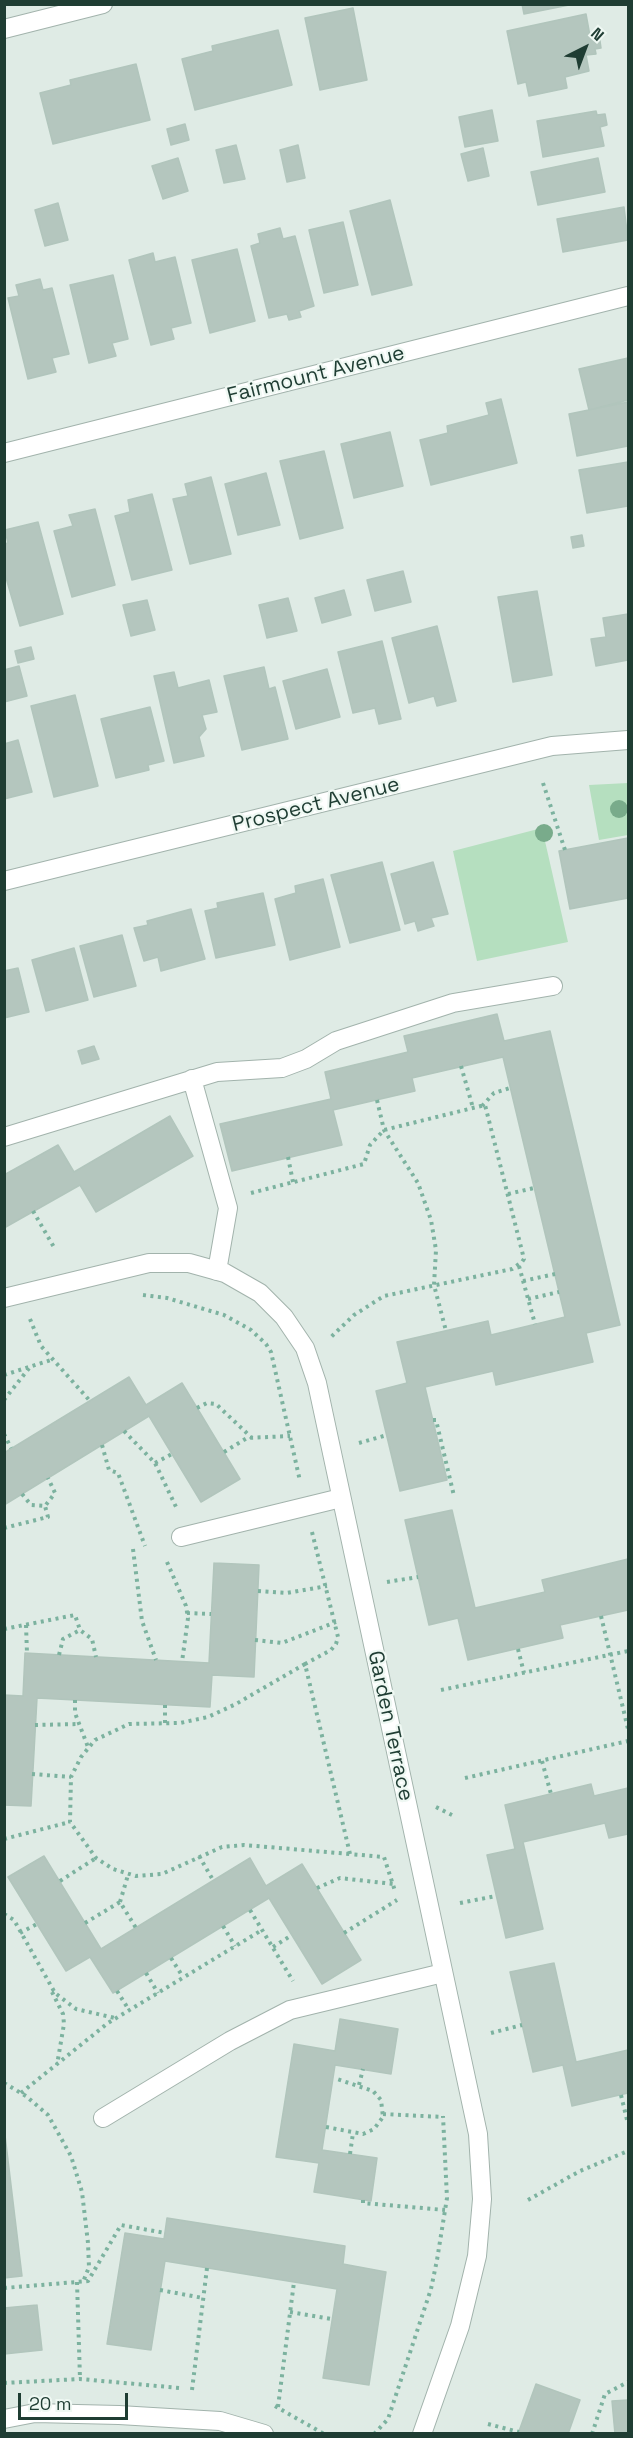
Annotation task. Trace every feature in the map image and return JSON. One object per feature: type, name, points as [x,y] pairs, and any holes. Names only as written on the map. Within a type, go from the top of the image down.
[{"type":"street","points":[[4,29],[103,4]]},
{"type":"street","name":"Fairmount Avenue","points":[[4,453],[628,296]]},
{"type":"street","name":"Prospect Avenue","points":[[4,881],[552,746],[628,740]]},
{"type":"street","points":[[4,1137],[217,1072],[282,1068],[306,1059],[336,1041],[453,1003],[553,986]]},
{"type":"street","points":[[192,1079],[228,1208],[217,1271]]},
{"type":"street","name":"Garden Terrace","points":[[4,1298],[149,1263],[189,1263],[217,1271],[260,1293],[284,1317],[304,1348],[317,1383],[478,2134],[482,2199],[477,2256],[460,2326],[422,2433]]},
{"type":"street","points":[[184,1536],[341,1498]]},
{"type":"street","points":[[103,2118],[230,2041],[290,2010],[443,1973]]},
{"type":"street","points":[[4,2419],[35,2413],[130,2416],[220,2421],[264,2433]]},
{"type":"path","points":[[543,783],[565,850]]},
{"type":"path","points":[[461,1066],[473,1108]]},
{"type":"path","points":[[245,1194],[364,1164],[370,1145],[384,1130],[482,1106],[494,1093],[510,1088]]},
{"type":"path","points":[[377,1100],[384,1130],[418,1183],[431,1220],[436,1250],[434,1285],[446,1330]]},
{"type":"path","points":[[330,1338],[354,1315],[384,1296],[519,1266],[524,1259],[485,1105],[482,1106]]},
{"type":"path","points":[[288,1157],[293,1182]]},
{"type":"path","points":[[508,1194],[534,1188]]},
{"type":"path","points":[[33,1211],[55,1249]]},
{"type":"path","points":[[519,1266],[535,1324]]},
{"type":"path","points":[[523,1281],[555,1274]]},
{"type":"path","points":[[528,1299],[559,1292]]},
{"type":"path","points":[[134,1295],[167,1298],[224,1315],[261,1339],[271,1352],[305,1506],[336,1622],[336,1644],[223,1710],[193,1721],[122,1725],[95,1740],[71,1777],[69,1822],[96,1858],[112,1869],[128,1875],[150,1877],[162,1874],[222,1847],[244,1845],[384,1857],[400,1911]]},
{"type":"path","points":[[21,1320],[40,1316]]},
{"type":"path","points":[[29,1318],[41,1346],[51,1360],[80,1387],[90,1401]]},
{"type":"path","points":[[4,1376],[51,1360]]},
{"type":"path","points":[[4,1400],[30,1367]]},
{"type":"path","points":[[197,1408],[207,1403],[216,1404],[252,1438]]},
{"type":"path","points":[[433,1420],[436,1420],[454,1496]]},
{"type":"path","points":[[124,1431],[155,1463],[184,1536]]},
{"type":"path","points":[[4,1434],[11,1448]]},
{"type":"path","points":[[224,1452],[252,1438],[290,1436]]},
{"type":"path","points":[[355,1444],[387,1436]]},
{"type":"path","points":[[102,1445],[109,1470],[118,1473],[145,1546]]},
{"type":"path","points":[[155,1463],[172,1454]]},
{"type":"path","points":[[45,1506],[55,1493],[48,1478]]},
{"type":"path","points":[[22,1494],[31,1505],[45,1506]]},
{"type":"path","points":[[4,1527],[48,1517],[45,1506]]},
{"type":"path","points":[[133,1549],[142,1621],[156,1660]]},
{"type":"path","points":[[162,1552],[180,1587],[187,1613],[182,1662]]},
{"type":"path","points":[[386,1583],[418,1577]]},
{"type":"path","points":[[258,1591],[287,1593],[327,1586]]},
{"type":"path","points":[[187,1613],[211,1614]]},
{"type":"path","points":[[4,1629],[75,1615],[80,1630],[92,1639],[96,1657]]},
{"type":"path","points":[[601,1616],[628,1729]]},
{"type":"path","points":[[255,1640],[282,1643],[336,1622]]},
{"type":"path","points":[[26,1625],[27,1653]]},
{"type":"path","points":[[59,1655],[63,1639],[80,1630]]},
{"type":"path","points":[[518,1649],[524,1673]]},
{"type":"path","points":[[441,1690],[628,1651]]},
{"type":"path","points":[[305,1664],[350,1854]]},
{"type":"path","points":[[75,1700],[75,1713],[88,1748]]},
{"type":"path","points":[[165,1705],[165,1724]]},
{"type":"path","points":[[35,1725],[79,1724]]},
{"type":"path","points":[[465,1778],[628,1741]]},
{"type":"path","points":[[542,1761],[551,1794]]},
{"type":"path","points":[[32,1774],[71,1777]]},
{"type":"path","points":[[4,1839],[69,1822]]},
{"type":"path","points":[[199,1856],[213,1880]]},
{"type":"path","points":[[60,1881],[96,1858]]},
{"type":"path","points":[[85,1923],[120,1902],[128,1875]]},
{"type":"path","points":[[317,1888],[340,1878],[393,1884]]},
{"type":"path","points":[[460,1903],[496,1896]]},
{"type":"path","points":[[344,1933],[397,1899]]},
{"type":"path","points":[[120,1902],[136,1928]]},
{"type":"path","points":[[250,1910],[307,2006]]},
{"type":"path","points":[[4,1914],[14,1920],[60,2006],[64,2025],[57,2065]]},
{"type":"path","points":[[20,1933],[37,1924]]},
{"type":"path","points":[[223,1926],[235,1946]]},
{"type":"path","points":[[21,2093],[129,2010],[262,1930]]},
{"type":"path","points":[[273,1947],[292,1935]]},
{"type":"path","points":[[171,1958],[183,1977]]},
{"type":"path","points":[[146,1973],[158,1993]]},
{"type":"path","points":[[47,1983],[60,1998],[76,2009],[116,2019]]},
{"type":"path","points":[[117,1991],[129,2010]]},
{"type":"path","points":[[491,2033],[522,2025]]},
{"type":"path","points":[[359,2085],[363,2069]]},
{"type":"path","points":[[326,2127],[353,2133],[369,2133],[378,2125],[383,2114],[377,2095],[359,2085],[334,2078]]},
{"type":"path","points":[[4,2083],[21,2093],[48,2115],[71,2156],[82,2192],[89,2267],[80,2282],[80,2379]]},
{"type":"path","points":[[621,2095],[628,2124]]},
{"type":"path","points":[[374,2433],[388,2419],[422,2316],[437,2259],[445,2210],[447,2159],[443,2115],[383,2114]]},
{"type":"path","points":[[350,2154],[353,2133]]},
{"type":"path","points":[[528,2200],[580,2171],[628,2151]]},
{"type":"path","points":[[363,2200],[363,2202],[445,2210]]},
{"type":"path","points":[[4,2288],[88,2281],[122,2225],[165,2233]]},
{"type":"path","points":[[192,2390],[207,2268]]},
{"type":"path","points":[[278,2407],[294,2282]]},
{"type":"path","points":[[160,2290],[203,2298]]},
{"type":"path","points":[[290,2312],[332,2319]]},
{"type":"path","points":[[592,2433],[605,2394],[628,2382]]},
{"type":"path","points":[[488,2424],[519,2432]]},
{"type":"green space","points":[[628,783],[628,835],[599,840],[589,785]]},
{"type":"green space","points":[[542,828],[568,942],[477,961],[453,851]]},
{"type":"building","points":[[522,4],[574,4],[524,14]]},
{"type":"building","points":[[353,8],[367,80],[320,90],[305,18]]},
{"type":"building","points":[[586,14],[590,36],[599,34],[601,48],[595,49],[596,54],[586,55],[589,71],[565,77],[567,88],[529,96],[526,82],[518,84],[507,31]]},
{"type":"building","points":[[278,30],[292,85],[195,110],[182,59],[213,51],[212,46]]},
{"type":"building","points":[[136,64],[150,120],[53,144],[40,93],[71,85],[70,80]]},
{"type":"building","points":[[492,110],[498,141],[465,147],[459,117]]},
{"type":"building","points":[[596,111],[597,115],[605,114],[607,125],[600,127],[604,146],[543,157],[537,121]]},
{"type":"building","points":[[185,124],[189,140],[171,145],[167,129]]},
{"type":"building","points":[[236,145],[245,179],[224,183],[216,150]]},
{"type":"building","points":[[298,145],[305,178],[287,182],[280,150]]},
{"type":"building","points":[[483,148],[489,176],[468,181],[461,154]]},
{"type":"building","points":[[178,158],[188,191],[163,199],[152,166]]},
{"type":"building","points":[[598,158],[605,192],[538,205],[531,172]]},
{"type":"building","points":[[390,200],[412,285],[372,295],[350,211]]},
{"type":"building","points":[[58,203],[68,240],[45,246],[35,210]]},
{"type":"building","points":[[624,207],[628,240],[563,252],[557,219]]},
{"type":"building","points":[[343,222],[358,285],[324,293],[309,230]]},
{"type":"building","points":[[280,228],[283,239],[295,236],[314,306],[299,311],[301,317],[289,320],[287,314],[269,318],[251,246],[260,243],[258,234]]},
{"type":"building","points":[[237,249],[255,321],[210,333],[192,260]]},
{"type":"building","points":[[153,253],[155,262],[175,257],[191,323],[171,328],[174,339],[151,345],[129,260]]},
{"type":"building","points":[[113,275],[128,339],[112,343],[116,356],[89,363],[70,285]]},
{"type":"building","points":[[40,279],[43,290],[52,288],[69,354],[52,358],[56,372],[28,379],[8,298],[19,296],[16,285]]},
{"type":"building","points":[[628,358],[628,400],[589,410],[579,369]]},
{"type":"building","points":[[501,399],[517,463],[431,485],[420,440],[448,433],[447,426],[489,415],[486,403]]},
{"type":"building","points":[[628,402],[628,446],[577,456],[569,414]]},
{"type":"building","points":[[390,432],[403,486],[354,498],[341,444]]},
{"type":"building","points":[[324,451],[343,528],[300,539],[280,461]]},
{"type":"building","points":[[628,462],[628,506],[587,513],[579,470]]},
{"type":"building","points":[[266,473],[280,525],[238,535],[225,484]]},
{"type":"building","points":[[211,477],[231,554],[190,564],[173,499],[188,496],[185,484]]},
{"type":"building","points":[[152,494],[172,570],[132,580],[115,516],[130,512],[128,500]]},
{"type":"building","points":[[95,509],[115,585],[72,597],[54,531],[73,526],[69,515]]},
{"type":"building","points":[[38,522],[63,614],[20,626],[4,571],[4,544],[8,543],[5,530]]},
{"type":"building","points":[[582,535],[584,546],[573,548],[571,537]]},
{"type":"building","points":[[403,571],[411,602],[375,611],[367,580]]},
{"type":"building","points":[[344,590],[351,615],[322,623],[315,598]]},
{"type":"building","points":[[537,591],[552,675],[513,682],[498,597]]},
{"type":"building","points":[[288,598],[297,631],[267,638],[259,605]]},
{"type":"building","points":[[147,600],[155,630],[131,636],[123,605]]},
{"type":"building","points":[[628,614],[628,660],[596,666],[591,639],[606,637],[603,618]]},
{"type":"building","points":[[437,626],[456,701],[437,706],[434,696],[409,703],[392,638]]},
{"type":"building","points":[[382,641],[401,719],[379,724],[375,708],[353,713],[338,652]]},
{"type":"building","points":[[31,647],[34,659],[18,663],[15,651]]},
{"type":"building","points":[[19,666],[27,696],[4,702],[4,670]]},
{"type":"building","points":[[264,667],[269,689],[275,687],[288,739],[242,750],[224,676]]},
{"type":"building","points":[[327,669],[340,717],[296,729],[283,681]]},
{"type":"building","points":[[174,672],[178,688],[209,680],[217,712],[202,715],[206,729],[199,737],[204,756],[174,763],[154,676]]},
{"type":"building","points":[[75,695],[98,786],[54,797],[31,706]]},
{"type":"building","points":[[150,707],[164,761],[148,765],[149,770],[116,778],[101,719]]},
{"type":"building","points":[[18,740],[32,792],[4,799],[4,744]]},
{"type":"building","points":[[628,838],[628,898],[570,909],[559,851]]},
{"type":"building","points":[[382,862],[400,930],[350,943],[331,875]]},
{"type":"building","points":[[433,862],[448,914],[431,918],[434,926],[418,931],[415,921],[405,924],[391,874]]},
{"type":"building","points":[[323,879],[340,947],[290,960],[275,899],[296,893],[295,886]]},
{"type":"building","points":[[263,893],[275,945],[216,958],[205,911],[218,908],[217,903]]},
{"type":"building","points":[[191,909],[205,959],[161,971],[158,957],[144,961],[134,928],[148,925],[147,921]]},
{"type":"building","points":[[122,935],[136,986],[94,997],[80,946]]},
{"type":"building","points":[[74,948],[88,1000],[46,1011],[32,960]]},
{"type":"building","points":[[18,968],[29,1012],[4,1018],[4,971]]},
{"type":"building","points":[[497,1014],[504,1041],[550,1031],[620,1325],[586,1333],[593,1362],[496,1385],[493,1371],[425,1387],[447,1480],[400,1491],[376,1391],[407,1383],[397,1342],[488,1321],[491,1335],[565,1317],[503,1057],[412,1078],[415,1091],[333,1110],[342,1145],[232,1171],[220,1124],[331,1099],[325,1072],[408,1052],[404,1036]]},
{"type":"building","points":[[94,1046],[99,1059],[82,1064],[78,1051]]},
{"type":"building","points":[[170,1116],[193,1156],[96,1212],[80,1185],[4,1228],[4,1175],[58,1145],[74,1172]]},
{"type":"building","points":[[129,1377],[146,1405],[182,1383],[240,1479],[201,1502],[149,1416],[4,1505],[4,1453]]},
{"type":"building","points":[[452,1510],[475,1608],[545,1592],[542,1580],[628,1559],[628,1610],[560,1625],[563,1638],[468,1660],[458,1618],[429,1625],[405,1520]]},
{"type":"building","points":[[214,1563],[259,1565],[254,1677],[212,1675],[210,1707],[37,1698],[31,1806],[4,1805],[4,1695],[23,1696],[25,1653],[209,1663]]},
{"type":"building","points":[[591,1784],[594,1796],[628,1788],[628,1834],[609,1838],[605,1823],[523,1842],[543,1929],[506,1938],[487,1855],[515,1849],[505,1805]]},
{"type":"building","points":[[44,1856],[101,1949],[250,1858],[266,1886],[302,1864],[361,1960],[322,1984],[269,1898],[113,1993],[90,1957],[66,1971],[8,1877]]},
{"type":"building","points":[[554,1963],[576,2062],[628,2050],[628,2093],[572,2106],[563,2065],[533,2072],[510,1972]]},
{"type":"building","points":[[340,2019],[398,2029],[391,2074],[335,2065],[322,2150],[377,2158],[371,2201],[314,2192],[319,2163],[276,2157],[294,2044],[335,2051]]},
{"type":"building","points":[[4,2127],[22,2276],[4,2278]]},
{"type":"building","points":[[167,2218],[345,2246],[343,2264],[386,2272],[369,2385],[323,2378],[337,2289],[165,2261],[151,2350],[107,2344],[125,2233],[164,2239]]},
{"type":"building","points":[[37,2305],[42,2350],[4,2354],[4,2308]]},
{"type":"building","points":[[536,2384],[580,2400],[568,2434],[518,2434]]},
{"type":"building","points":[[628,2400],[628,2434],[615,2434],[612,2401]]}]
